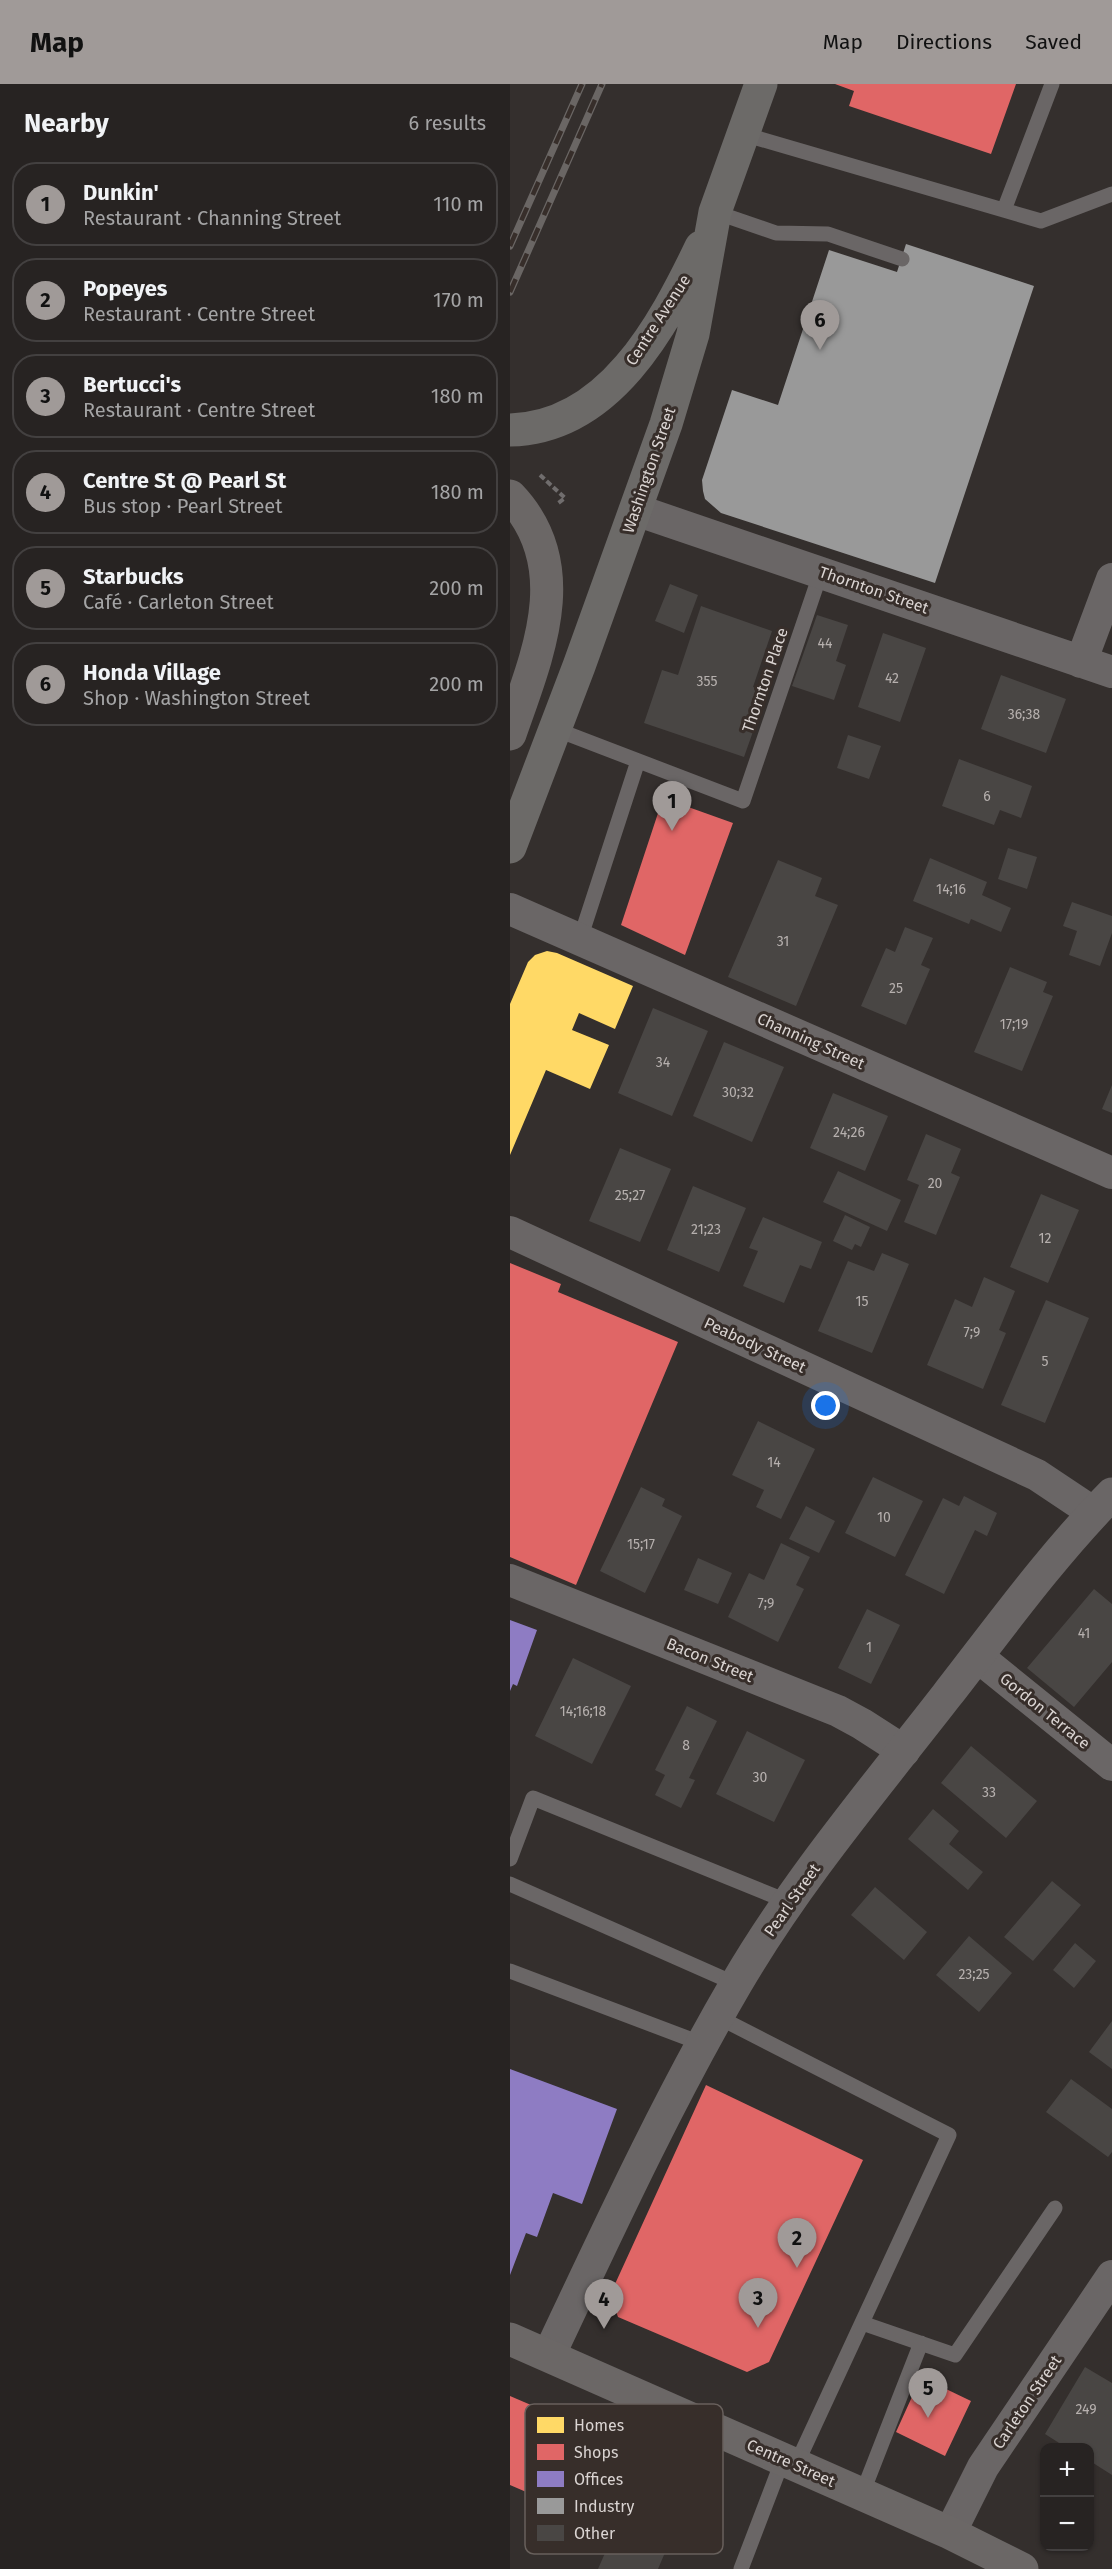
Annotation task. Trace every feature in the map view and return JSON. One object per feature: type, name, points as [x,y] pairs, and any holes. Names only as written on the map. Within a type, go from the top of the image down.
[{"type":"main road","name":"Washington Street","points":[[510,847],[636,510],[693,334],[716,212],[761,84]]},
{"type":"main road","name":"Centre Avenue","points":[[510,430],[556,422],[594,402],[627,369],[663,316],[700,249],[716,212]]},
{"type":"main road","points":[[510,496],[527,517],[536,534],[543,555],[547,586],[538,651],[510,734]]},
{"type":"main road","name":"Centre Street","points":[[510,2338],[659,2404]]},
{"type":"main road","name":"Centre Street","points":[[723,2432],[962,2539],[1022,2569]]},
{"type":"street","name":"Thornton Street","points":[[636,510],[1112,672]]},
{"type":"street","points":[[1081,662],[1112,579]]},
{"type":"street","name":"Channing Street","points":[[510,909],[1112,1173]]},
{"type":"street","name":"Peabody Street","points":[[510,1232],[1037,1475],[1074,1498],[1103,1504]]},
{"type":"street","name":"Pearl Street","points":[[549,2355],[653,2136],[736,1984],[789,1902],[903,1751],[1059,1552],[1103,1504]]},
{"type":"street","name":"Bacon Street","points":[[510,1580],[838,1711],[903,1751]]},
{"type":"street","name":"Gordon Terrace","points":[[977,1656],[1112,1765]]},
{"type":"street","name":"Carleton Street","points":[[962,2539],[983,2467],[1112,2276]]},
{"type":"lane","points":[[1004,210],[1052,84]]},
{"type":"lane","points":[[743,134],[1041,221],[1112,194]]},
{"type":"lane","points":[[716,212],[776,233],[828,234],[902,259]]},
{"type":"lane","name":"Thornton Place","points":[[638,760],[743,801],[821,572]]},
{"type":"lane","points":[[555,729],[638,760],[579,939]]},
{"type":"lane","points":[[510,1859],[533,1798],[789,1902]]},
{"type":"lane","points":[[510,1884],[736,1984]]},
{"type":"lane","points":[[510,1971],[711,2031],[949,2135],[862,2323],[790,2462],[743,2568]]},
{"type":"lane","points":[[862,2323],[955,2355],[1055,2208]]},
{"type":"lane","points":[[862,2494],[921,2343]]},
{"type":"path","points":[[539,474],[565,498],[554,506]]},
{"type":"building: Homes","points":[[547,951],[557,953],[633,986],[615,1029],[579,1013],[572,1030],[609,1045],[590,1089],[546,1070],[510,1155],[510,1004],[528,962],[535,955]]},
{"type":"building: Shops","points":[[835,84],[1016,84],[991,154],[849,106],[854,91]]},
{"type":"building: Shops","points":[[663,798],[733,823],[685,955],[621,925]]},
{"type":"building: Shops","points":[[510,1263],[561,1284],[558,1292],[678,1342],[576,1585],[510,1557]]},
{"type":"building: Shops","points":[[706,2085],[863,2160],[769,2362],[747,2372],[618,2317],[610,2295]]},
{"type":"building: Shops","points":[[921,2377],[971,2401],[945,2456],[896,2432]]},
{"type":"building: Shops","points":[[510,2396],[529,2404],[525,2404],[525,2491],[510,2485]]},
{"type":"building: Offices","points":[[510,1620],[537,1630],[517,1686],[513,1684],[510,1691]]},
{"type":"building: Offices","points":[[510,2069],[617,2109],[582,2204],[553,2193],[537,2237],[526,2233],[510,2275]]},
{"type":"building: Industry","points":[[906,244],[1034,286],[935,583],[721,513],[705,499],[702,480],[732,390],[778,405],[829,250],[897,272]]},
{"type":"building: Other","points":[[670,584],[698,595],[684,633],[655,621]]},
{"type":"building: Other","points":[[701,606],[772,631],[753,687],[767,692],[744,757],[644,723],[662,670],[678,675]]},
{"type":"building: Other","points":[[817,615],[848,625],[836,661],[846,665],[834,700],[792,686]]},
{"type":"building: Other","points":[[883,633],[926,648],[900,722],[858,707]]},
{"type":"building: Other","points":[[1001,675],[1066,699],[1046,753],[981,729]]},
{"type":"building: Other","points":[[848,735],[881,746],[869,779],[837,768]]},
{"type":"building: Other","points":[[959,759],[1032,786],[1021,818],[1000,810],[994,825],[942,806]]},
{"type":"building: Other","points":[[1008,848],[1037,857],[1027,889],[998,879]]},
{"type":"building: Other","points":[[930,858],[987,882],[982,895],[1011,908],[1001,932],[971,919],[969,924],[913,901]]},
{"type":"building: Other","points":[[778,860],[822,878],[815,896],[838,905],[796,1006],[728,977]]},
{"type":"building: Other","points":[[1072,902],[1112,916],[1112,933],[1100,966],[1069,955],[1077,931],[1063,926]]},
{"type":"building: Other","points":[[905,927],[933,938],[921,965],[930,969],[906,1025],[861,1006],[886,948],[895,952]]},
{"type":"building: Other","points":[[1010,967],[1047,982],[1043,992],[1053,996],[1022,1071],[974,1052]]},
{"type":"building: Other","points":[[653,1008],[708,1031],[672,1116],[618,1093]]},
{"type":"building: Other","points":[[724,1042],[784,1067],[752,1142],[693,1116]]},
{"type":"building: Other","points":[[1112,1085],[1112,1113],[1102,1109]]},
{"type":"building: Other","points":[[833,1093],[888,1116],[865,1171],[810,1148]]},
{"type":"building: Other","points":[[926,1134],[961,1149],[951,1173],[960,1177],[936,1235],[904,1222],[919,1185],[907,1180]]},
{"type":"building: Other","points":[[620,1148],[671,1169],[640,1242],[589,1221]]},
{"type":"building: Other","points":[[838,1171],[901,1200],[887,1231],[823,1202]]},
{"type":"building: Other","points":[[693,1186],[746,1208],[719,1272],[667,1250]]},
{"type":"building: Other","points":[[1041,1194],[1079,1210],[1048,1283],[1010,1267]]},
{"type":"building: Other","points":[[845,1215],[870,1227],[861,1247],[855,1244],[852,1250],[833,1241]]},
{"type":"building: Other","points":[[763,1217],[822,1242],[811,1269],[800,1265],[784,1303],[743,1286],[758,1251],[749,1248]]},
{"type":"building: Other","points":[[882,1253],[909,1264],[872,1353],[818,1331],[848,1261],[874,1271]]},
{"type":"building: Other","points":[[984,1277],[1015,1291],[999,1330],[1006,1333],[983,1389],[927,1365],[955,1299],[972,1307]]},
{"type":"building: Other","points":[[1046,1300],[1089,1318],[1045,1423],[1001,1405]]},
{"type":"building: Other","points":[[758,1421],[815,1449],[781,1519],[756,1507],[764,1490],[732,1475]]},
{"type":"building: Other","points":[[873,1477],[923,1501],[895,1557],[845,1533]]},
{"type":"building: Other","points":[[641,1487],[665,1499],[662,1506],[682,1516],[645,1593],[600,1571]]},
{"type":"building: Other","points":[[964,1496],[997,1513],[987,1536],[975,1530],[944,1594],[905,1575],[943,1498],[959,1506]]},
{"type":"building: Other","points":[[806,1506],[835,1521],[819,1553],[789,1539]]},
{"type":"building: Other","points":[[781,1543],[810,1557],[796,1585],[804,1589],[778,1642],[728,1617],[749,1573],[764,1580]]},
{"type":"building: Other","points":[[698,1558],[732,1573],[718,1604],[684,1590]]},
{"type":"building: Other","points":[[1094,1589],[1112,1604],[1112,1662],[1074,1707],[1027,1668]]},
{"type":"building: Other","points":[[867,1609],[900,1625],[871,1684],[838,1668]]},
{"type":"building: Other","points":[[573,1658],[631,1686],[592,1764],[535,1736]]},
{"type":"building: Other","points":[[687,1706],[717,1721],[689,1778],[695,1780],[681,1808],[655,1795],[665,1775],[655,1770]]},
{"type":"building: Other","points":[[747,1731],[805,1760],[774,1822],[716,1794]]},
{"type":"building: Other","points":[[971,1746],[1037,1801],[1006,1838],[941,1783]]},
{"type":"building: Other","points":[[933,1809],[959,1831],[949,1844],[983,1872],[968,1890],[908,1839]]},
{"type":"building: Other","points":[[1052,1881],[1081,1905],[1033,1961],[1004,1937]]},
{"type":"building: Other","points":[[875,1887],[927,1932],[904,1960],[851,1915]]},
{"type":"building: Other","points":[[969,1936],[1012,1973],[979,2012],[936,1975]]},
{"type":"building: Other","points":[[1075,1943],[1096,1961],[1074,1988],[1053,1970]]},
{"type":"building: Other","points":[[1112,2021],[1112,2069],[1089,2052]]},
{"type":"building: Other","points":[[1071,2079],[1112,2109],[1112,2152],[1108,2157],[1046,2112]]},
{"type":"building: Other","points":[[1085,2367],[1112,2383],[1112,2475],[1094,2464],[1094,2443],[1059,2443],[1045,2434]]},
{"type":"building: Other","points":[[605,2554],[664,2554],[658,2569],[598,2569]]},
{"type":"railway","points":[[510,246],[582,84]]},
{"type":"railway","points":[[510,292],[602,84]]},
{"type":"place","name":"Honda Village","points":[[820,350]]},
{"type":"place","name":"Dunkin'","points":[[672,831]]},
{"type":"place","name":"Popeyes","points":[[797,2268]]},
{"type":"place","name":"Bertucci's","points":[[758,2328]]},
{"type":"place","name":"Centre St @ Pearl St","points":[[604,2329]]},
{"type":"place","name":"Starbucks","points":[[928,2418]]}]
